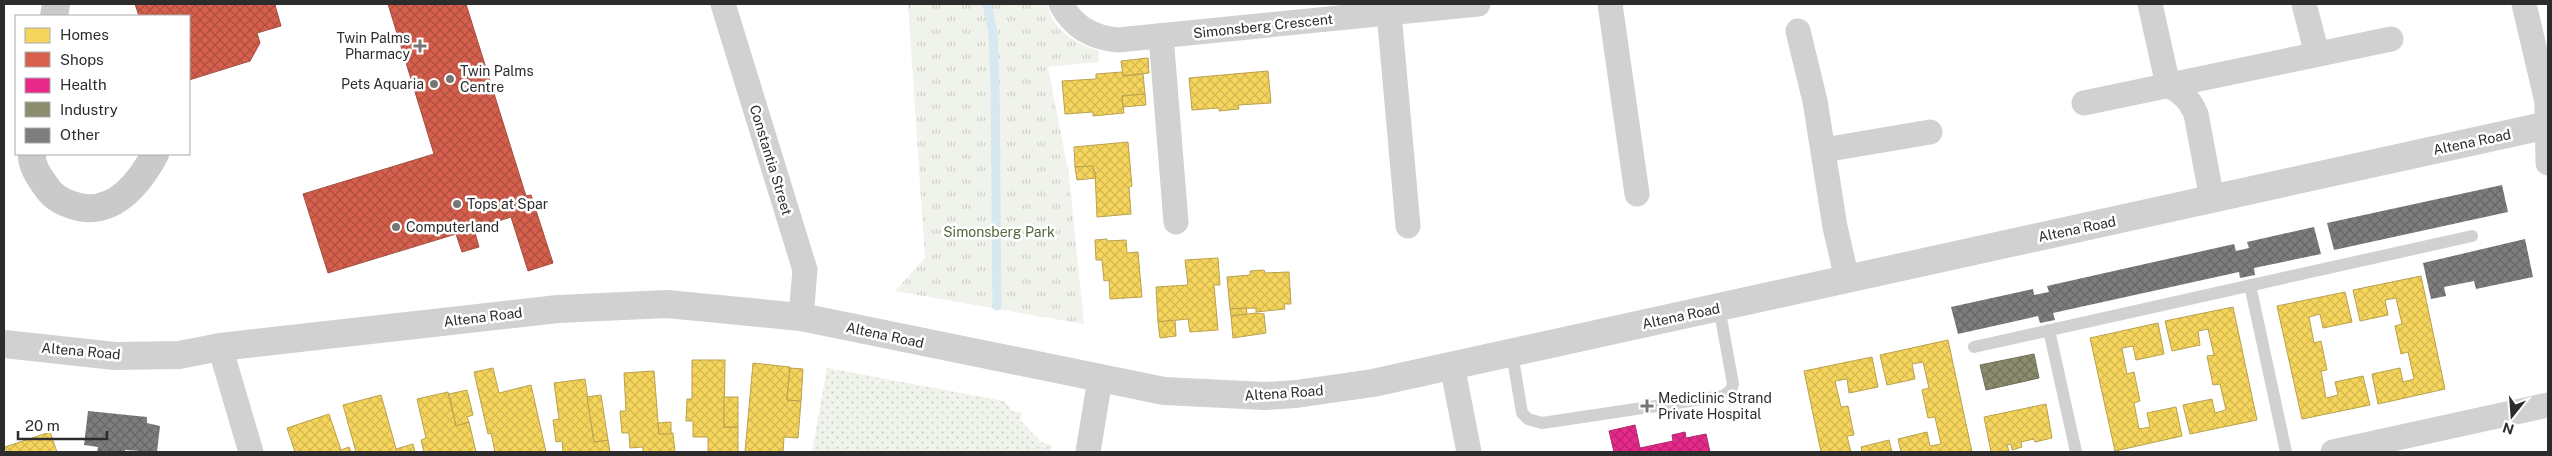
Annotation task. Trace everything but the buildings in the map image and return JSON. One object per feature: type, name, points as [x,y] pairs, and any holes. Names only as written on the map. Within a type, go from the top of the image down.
[{"type":"main road","points":[[32,155],[35,166],[53,196],[85,209],[100,207],[130,190],[155,155]]},
{"type":"street","name":"Constantia Street","points":[[723,4],[805,270],[801,317]]},
{"type":"street","name":"Simonsberg Crescent","points":[[1061,4],[1074,22],[1094,36],[1118,40],[1478,4]]},
{"type":"street","points":[[1610,4],[1637,194]]},
{"type":"street","points":[[2150,4],[2168,85],[2180,92],[2192,103],[2196,114],[2212,199]]},
{"type":"street","points":[[2304,4],[2317,54]]},
{"type":"street","points":[[2524,4],[2547,102],[2548,164]]},
{"type":"street","points":[[1389,13],[1408,226]]},
{"type":"street","points":[[1798,31],[1815,101],[1835,227],[1847,279]]},
{"type":"street","points":[[1161,36],[1176,222]]},
{"type":"street","points":[[2084,103],[2391,39]]},
{"type":"street","name":"Altena Road","points":[[4,344],[115,356],[180,355],[220,347],[592,306],[686,305],[801,317],[1100,380],[1173,392],[1265,396],[1296,394],[1373,383],[2548,126]]},
{"type":"street","points":[[1824,150],[1930,132]]},
{"type":"street","points":[[220,347],[251,452]]},
{"type":"street","points":[[1452,366],[1469,452]]},
{"type":"street","points":[[1088,452],[1100,380]]},
{"type":"street","points":[[2333,452],[2548,405]]},
{"type":"lane","points":[[1974,347],[2472,236]]},
{"type":"lane","points":[[2250,285],[2286,452]]},
{"type":"lane","points":[[1512,352],[1522,413],[1534,422],[1542,423],[1723,396],[1731,390],[1733,384],[1719,307]]},
{"type":"lane","points":[[2050,330],[2076,452]]},
{"type":"green space","name":"Simonsberg Park","points":[[908,4],[1047,4],[1054,21],[1066,34],[1082,44],[1099,51],[1099,62],[1048,67],[1069,175],[1084,324],[895,291],[925,258]]},
{"type":"green space","points":[[827,368],[1004,401],[1012,411],[1022,413],[1020,420],[1041,442],[1052,445],[1051,451],[1056,452],[812,452]]},
{"type":"waterway","points":[[987,4],[993,32],[995,86],[997,306]]},
{"type":"place","name":"Twin Palms Pharmacy","points":[[420,46]]},
{"type":"place","name":"Twin Palms Centre","points":[[450,79]]},
{"type":"place","name":"Pets Aquaria","points":[[434,84]]},
{"type":"place","name":"Tops at Spar","points":[[457,204]]},
{"type":"place","name":"Computerland","points":[[396,227]]},
{"type":"place","name":"Mediclinic Strand Private Hospital","points":[[1647,406]]}]
